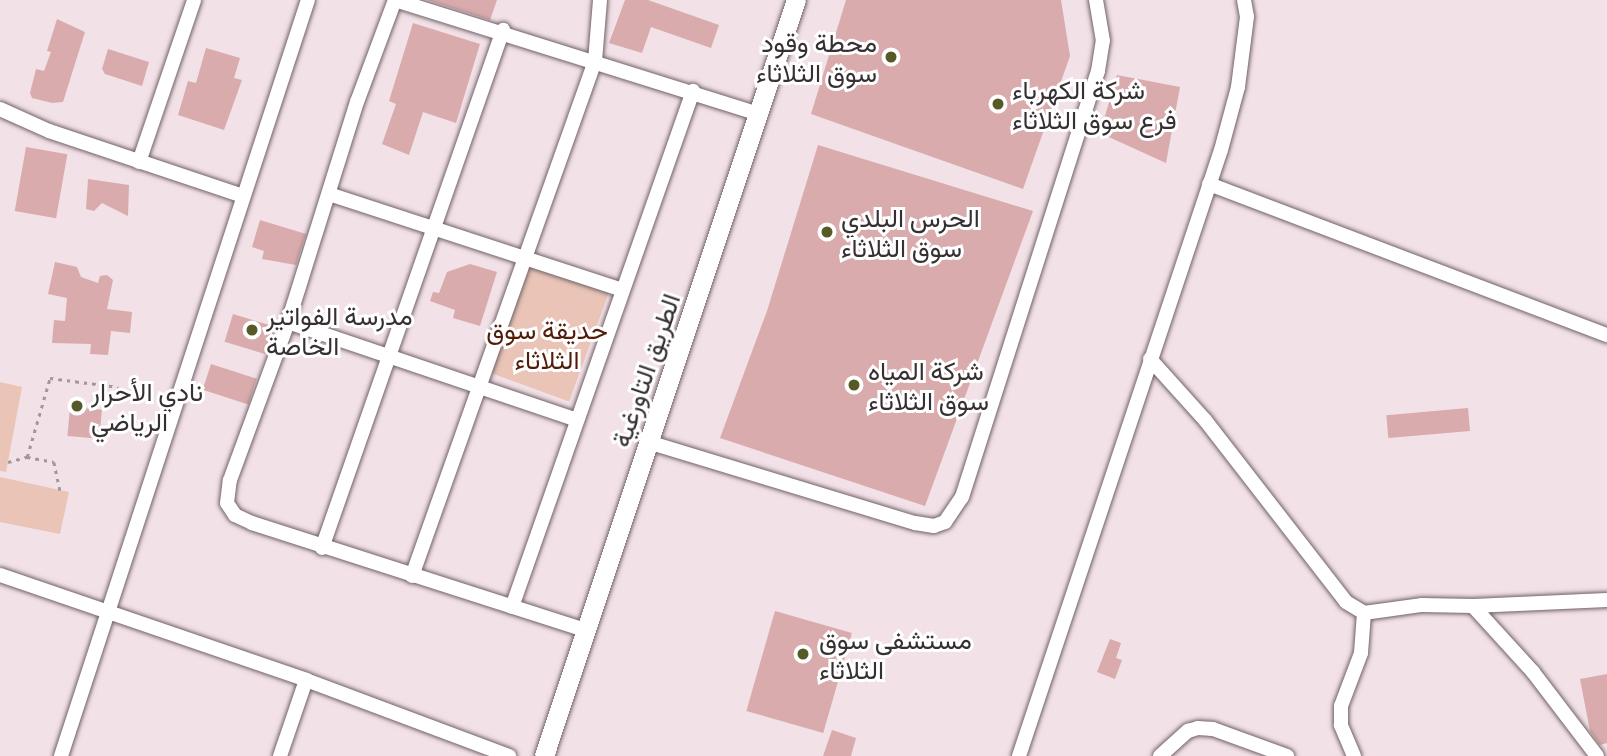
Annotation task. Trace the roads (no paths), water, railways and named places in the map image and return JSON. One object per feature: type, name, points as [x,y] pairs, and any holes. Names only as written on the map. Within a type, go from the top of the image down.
[{"type":"street","points":[[139,162],[194,0]]},
{"type":"street","points":[[61,756],[308,0]]},
{"type":"street","points":[[585,630],[322,548],[252,523],[235,515],[227,503],[230,480],[288,322],[395,0],[503,30],[758,114]]},
{"type":"street","points":[[412,576],[595,61],[600,0]]},
{"type":"street","name":"الطريق التاورغية","points":[[544,756],[796,0]]},
{"type":"street","points":[[648,442],[915,523],[945,522],[962,496],[1098,71],[1103,41],[1096,0]]},
{"type":"street","points":[[1019,756],[1209,184],[1238,87],[1247,17],[1244,0]]},
{"type":"street","points":[[322,548],[503,30]]},
{"type":"street","points":[[512,607],[692,91]]},
{"type":"street","points":[[0,109],[139,162],[243,196]]},
{"type":"street","points":[[1209,184],[1607,335]]},
{"type":"street","points":[[329,194],[622,290]]},
{"type":"street","points":[[288,322],[577,420]]},
{"type":"street","points":[[1150,359],[1205,420],[1346,602],[1364,613],[1422,605],[1473,606],[1607,600]]},
{"type":"street","points":[[0,575],[306,680],[509,756]]},
{"type":"street","points":[[1473,606],[1533,672],[1597,756]]},
{"type":"street","points":[[1354,756],[1341,724],[1341,706],[1361,653],[1364,613]]},
{"type":"street","points":[[280,756],[306,680]]},
{"type":"street","points":[[1160,756],[1182,736],[1198,728],[1213,729],[1287,756]]},
{"type":"place","name":"محطة وقود سوق الثلاثاء","points":[[891,57]]},
{"type":"place","name":"شركة الكهرباء فرع سوق الثلاثاء","points":[[998,104]]},
{"type":"place","name":"الحرس البلدي سوق الثلاثاء","points":[[827,232]]},
{"type":"place","name":"مدرسة الفواتير الخاصة","points":[[252,330]]},
{"type":"place","name":"شركة المياه سوق الثلاثاء","points":[[854,385]]},
{"type":"place","name":"نادي الأحرار الرياضي","points":[[77,406]]},
{"type":"place","name":"مستشفى سوق الثلاثاء","points":[[803,654]]},
{"type":"park label","name":"حديقة سوق الثلاثاء","points":[[547,344]]}]
